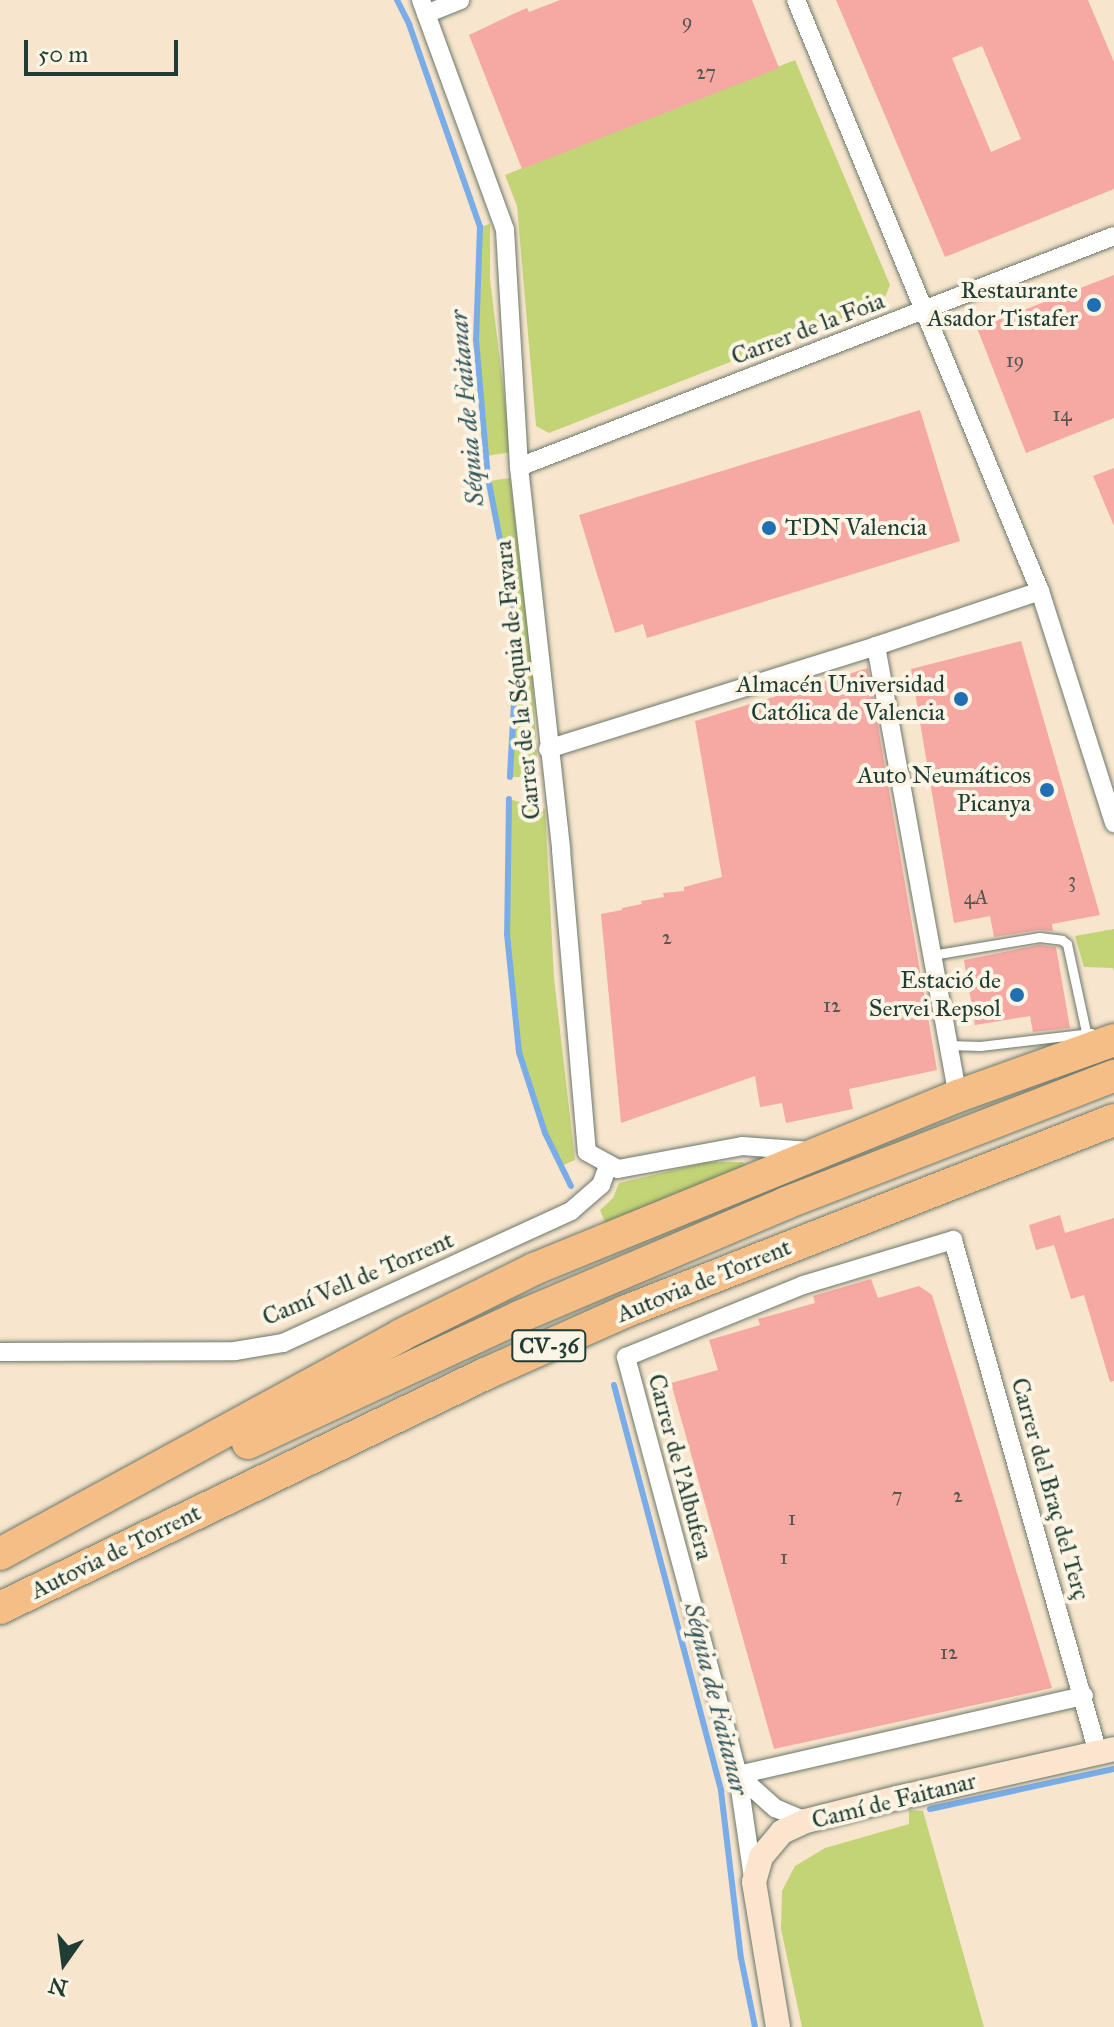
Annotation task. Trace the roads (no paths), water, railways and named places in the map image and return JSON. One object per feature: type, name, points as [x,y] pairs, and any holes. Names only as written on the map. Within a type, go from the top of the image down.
[{"type":"highway","points":[[0,1556],[401,1335],[534,1269],[1105,1036]]},
{"type":"highway","name":"Autovia de Torrent","points":[[0,1556],[519,1317],[786,1203],[1114,1076]]},
{"type":"highway","name":"Autovia de Torrent","points":[[0,1608],[485,1374],[624,1312],[1114,1120]]},
{"type":"highway","points":[[831,1230],[1114,1139]]},
{"type":"street","points":[[424,7],[460,0]]},
{"type":"street","points":[[796,0],[1040,591],[1114,823]]},
{"type":"street","name":"Carrer de la Séquia de Favara","points":[[424,7],[505,230],[519,467],[561,850],[587,1152],[608,1166]]},
{"type":"street","name":"Carrer de la Foia","points":[[519,467],[1114,236]]},
{"type":"street","points":[[548,749],[1040,591]]},
{"type":"street","points":[[876,646],[958,1096]]},
{"type":"street","points":[[608,1166],[618,1169],[742,1146],[826,1152]]},
{"type":"street","name":"Camí Vell de Torrent","points":[[0,1352],[235,1351],[283,1343],[571,1211],[601,1185],[608,1166]]},
{"type":"street","name":"Carrer de l'Albufera","points":[[754,1882],[738,1775],[626,1357],[803,1285],[953,1240]]},
{"type":"street","name":"Carrer del Braç del Terç","points":[[953,1240],[1084,1696],[1106,1751]]},
{"type":"street","points":[[738,1775],[1084,1696]]},
{"type":"street","name":"Camí de Faitanar","points":[[754,1882],[769,1845],[782,1832],[806,1821],[1106,1751]]},
{"type":"street","points":[[738,1775],[775,1808],[806,1821]]},
{"type":"street","points":[[754,1882],[778,2027]]},
{"type":"lane","points":[[932,955],[1039,937],[1062,940],[1067,944],[1105,1036],[980,1046],[949,1045]]},
{"type":"waterway","name":"Séquia de Faitanar","points":[[397,0],[409,24],[480,227],[476,339],[488,478],[518,632],[510,777]]},
{"type":"waterway","name":"Séquia de Faitanar","points":[[509,799],[507,934],[519,1052],[545,1133],[571,1186]]},
{"type":"waterway","name":"Séquia de Faitanar","points":[[614,1385],[721,1791],[741,1958],[755,2027]]},
{"type":"waterway","points":[[930,1809],[1114,1769]]},
{"type":"place","name":"Restaurante Asador Tistafer","points":[[1094,305]]},
{"type":"place","name":"TDN Valencia","points":[[769,528]]},
{"type":"place","name":"Almacén Universidad Católica de Valencia","points":[[961,699]]},
{"type":"place","name":"Auto Neumáticos Picanya","points":[[1047,790]]},
{"type":"place","name":"Estació de Servei Repsol","points":[[1017,995]]}]
